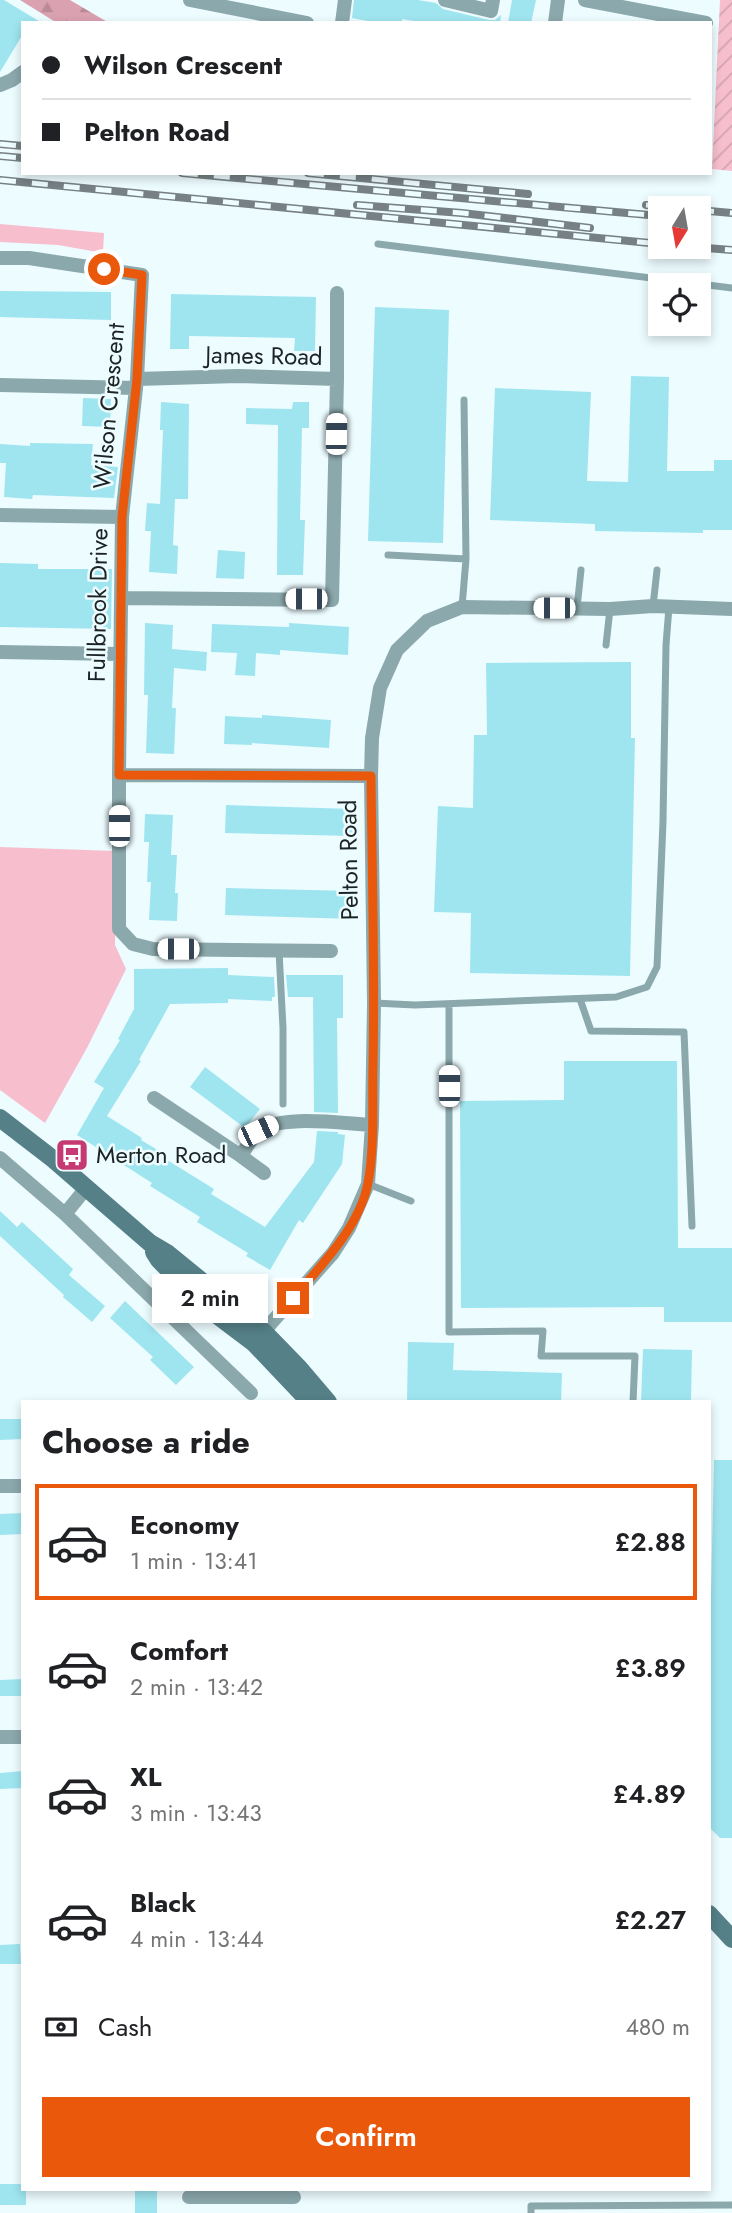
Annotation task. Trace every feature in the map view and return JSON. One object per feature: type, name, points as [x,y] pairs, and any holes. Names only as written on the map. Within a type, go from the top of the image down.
[{"type":"street","points":[[190,0],[297,21]]},
{"type":"street","points":[[342,21],[345,0]]},
{"type":"street","points":[[445,0],[491,11],[493,0]]},
{"type":"street","points":[[555,21],[558,0]]},
{"type":"street","points":[[585,0],[635,4],[699,21]]},
{"type":"street","points":[[0,85],[21,73]]},
{"type":"street","name":"Wilson Crescent","points":[[0,258],[29,258],[142,275],[137,383],[122,517]]},
{"type":"street","points":[[337,293],[337,379]]},
{"type":"street","name":"James Road","points":[[0,385],[137,383],[238,376],[337,379],[332,600],[122,598]]},
{"type":"street","name":"Fullbrook Drive","points":[[0,515],[122,517],[119,929],[133,944],[153,949],[331,951]]},
{"type":"street","name":"Pelton Road","points":[[259,1337],[333,1253],[349,1228],[368,1184],[374,1003],[372,738],[380,688],[397,650],[427,621],[462,607],[610,609],[653,606],[732,609]]},
{"type":"street","points":[[0,652],[119,654]]},
{"type":"street","points":[[119,775],[371,776]]},
{"type":"street","points":[[154,1098],[264,1173]]},
{"type":"street","points":[[0,1118],[87,1187],[149,1243],[159,1261],[205,1306],[259,1337],[326,1400]]},
{"type":"street","points":[[241,1156],[258,1131],[273,1124],[294,1122],[372,1125]]},
{"type":"street","points":[[0,1158],[65,1214],[251,1392]]},
{"type":"street","points":[[65,1214],[87,1187]]},
{"type":"street","points":[[259,1337],[308,1400]]},
{"type":"street","points":[[0,1486],[21,1486]]},
{"type":"street","points":[[0,1737],[21,1737]]},
{"type":"street","points":[[711,1916],[732,1940]]},
{"type":"street","points":[[189,2213],[189,2193],[294,2197]]},
{"type":"lane","points":[[378,244],[732,288]]},
{"type":"lane","points":[[462,607],[466,559],[464,400]]},
{"type":"lane","points":[[387,555],[466,559]]},
{"type":"lane","points":[[653,606],[657,569]]},
{"type":"lane","points":[[577,608],[581,570]]},
{"type":"lane","points":[[374,1003],[415,1005],[616,997],[647,987],[657,967],[669,607]]},
{"type":"lane","points":[[606,645],[610,609]]},
{"type":"lane","points":[[279,951],[284,1028],[283,1104]]},
{"type":"lane","points":[[580,999],[591,1031],[684,1032],[692,1226]]},
{"type":"lane","points":[[449,1004],[449,1332],[543,1331],[541,1356],[635,1356],[633,1400]]},
{"type":"lane","points":[[368,1184],[411,1201]]},
{"type":"lane","points":[[531,2213],[531,2206],[732,2205]]},
{"type":"shaded area","points":[[720,0],[732,0],[732,171],[712,169]]},
{"type":"shaded area","points":[[0,224],[104,233],[103,253],[58,245],[0,242]]},
{"type":"shaded area","points":[[0,847],[116,851],[115,945],[126,969],[88,1046],[45,1123],[0,1090]]},
{"type":"green space","points":[[20,0],[70,0],[106,21],[54,21]]},
{"type":"building","points":[[0,0],[4,0],[39,21],[21,21],[21,37],[0,72]]},
{"type":"building","points":[[354,0],[418,0],[489,20],[495,20],[501,15],[500,21],[368,21],[352,18]]},
{"type":"building","points":[[512,0],[536,0],[531,21],[508,21]]},
{"type":"building","points":[[0,291],[111,292],[111,320],[0,317]]},
{"type":"building","points":[[171,294],[316,297],[315,351],[294,351],[295,338],[189,336],[189,349],[170,349]]},
{"type":"building","points":[[375,307],[449,310],[443,543],[368,541]]},
{"type":"building","points":[[631,376],[669,377],[667,471],[714,471],[714,460],[732,460],[732,530],[703,530],[703,533],[595,531],[595,524],[490,520],[495,388],[591,392],[587,481],[628,482]]},
{"type":"building","points":[[83,398],[111,399],[110,427],[82,426]]},
{"type":"building","points":[[161,402],[189,404],[188,499],[175,499],[173,545],[178,546],[177,574],[149,572],[151,531],[145,531],[147,503],[160,504],[163,430],[160,430]]},
{"type":"building","points":[[293,402],[309,402],[309,428],[302,428],[300,520],[305,520],[303,575],[277,575],[278,425],[246,424],[246,408],[292,409]]},
{"type":"building","points":[[30,443],[93,444],[91,465],[118,467],[114,498],[33,495],[32,499],[4,497],[6,463],[0,463],[0,444],[30,446]]},
{"type":"building","points":[[218,550],[245,552],[244,579],[216,578]]},
{"type":"building","points":[[0,563],[38,564],[38,569],[112,569],[111,629],[0,627]]},
{"type":"building","points":[[145,623],[173,625],[172,649],[207,652],[206,671],[174,668],[174,754],[146,753],[148,695],[144,695]]},
{"type":"building","points":[[289,623],[349,627],[348,655],[280,650],[280,655],[256,653],[255,676],[235,675],[237,653],[211,652],[212,624],[289,627]]},
{"type":"building","points":[[631,662],[631,738],[635,738],[630,976],[470,973],[471,913],[434,912],[438,806],[473,808],[474,735],[487,735],[486,663]]},
{"type":"building","points":[[262,715],[331,720],[329,748],[224,744],[225,716],[262,718]]},
{"type":"building","points":[[226,805],[354,809],[353,836],[225,833]]},
{"type":"building","points":[[145,814],[173,815],[171,855],[177,855],[177,921],[149,920],[151,882],[147,882],[149,842],[144,842]]},
{"type":"building","points":[[226,888],[355,891],[353,919],[225,915]]},
{"type":"building","points":[[228,968],[228,975],[274,977],[275,997],[272,997],[272,1001],[228,999],[228,1003],[170,1004],[139,1060],[141,1061],[107,1116],[166,1155],[164,1158],[214,1189],[211,1194],[265,1227],[314,1162],[317,1131],[345,1135],[342,1164],[303,1223],[299,1220],[270,1270],[246,1256],[248,1253],[197,1222],[200,1217],[150,1186],[152,1183],[77,1135],[104,1088],[94,1082],[120,1040],[118,1039],[134,1009],[134,969]]},
{"type":"building","points":[[286,975],[343,975],[343,1018],[337,1018],[338,1113],[314,1112],[313,997],[288,997]]},
{"type":"building","points":[[564,1061],[677,1061],[678,1248],[732,1248],[732,1322],[664,1322],[664,1307],[461,1308],[460,1101],[564,1100]]},
{"type":"building","points":[[205,1067],[260,1109],[245,1128],[190,1087]]},
{"type":"building","points":[[0,1211],[17,1227],[22,1222],[73,1269],[69,1275],[105,1306],[92,1322],[0,1236]]},
{"type":"building","points":[[125,1301],[194,1367],[176,1385],[150,1360],[153,1357],[110,1318]]},
{"type":"building","points":[[408,1342],[454,1343],[453,1370],[562,1373],[561,1400],[407,1400]]},
{"type":"building","points":[[643,1349],[692,1350],[691,1400],[641,1400]]},
{"type":"building","points":[[0,1419],[21,1419],[21,1439],[0,1440]]},
{"type":"building","points":[[714,1460],[732,1460],[732,1838],[720,1838],[711,1829]]},
{"type":"building","points":[[21,1513],[21,1534],[0,1535],[0,1514]]},
{"type":"building","points":[[21,1679],[21,1696],[0,1696],[0,1680]]},
{"type":"building","points":[[21,1771],[21,1788],[0,1789],[0,1773]]},
{"type":"building","points":[[20,1944],[21,1964],[0,1964],[0,1945]]},
{"type":"building","points":[[0,2184],[21,2184],[21,2191],[26,2191],[26,2205],[0,2205]]},
{"type":"building","points":[[135,2191],[157,2191],[157,2213],[135,2213]]},
{"type":"railway","points":[[0,144],[21,146]]},
{"type":"railway","points":[[0,156],[21,158]]},
{"type":"railway","points":[[204,175],[648,215]]},
{"type":"railway","points":[[329,175],[528,194]]},
{"type":"railway","points":[[0,180],[648,243]]},
{"type":"railway","points":[[357,205],[462,213],[590,228]]},
{"type":"railway","points":[[711,211],[732,213]]},
{"type":"railway","points":[[711,248],[732,250]]},
{"type":"place","name":"Merton Road","points":[[72,1155]]},
{"type":"route","points":[[104,269],[142,275],[137,379],[122,517],[119,775],[371,776],[374,1003],[368,1184],[349,1228],[333,1253],[293,1298]]}]
